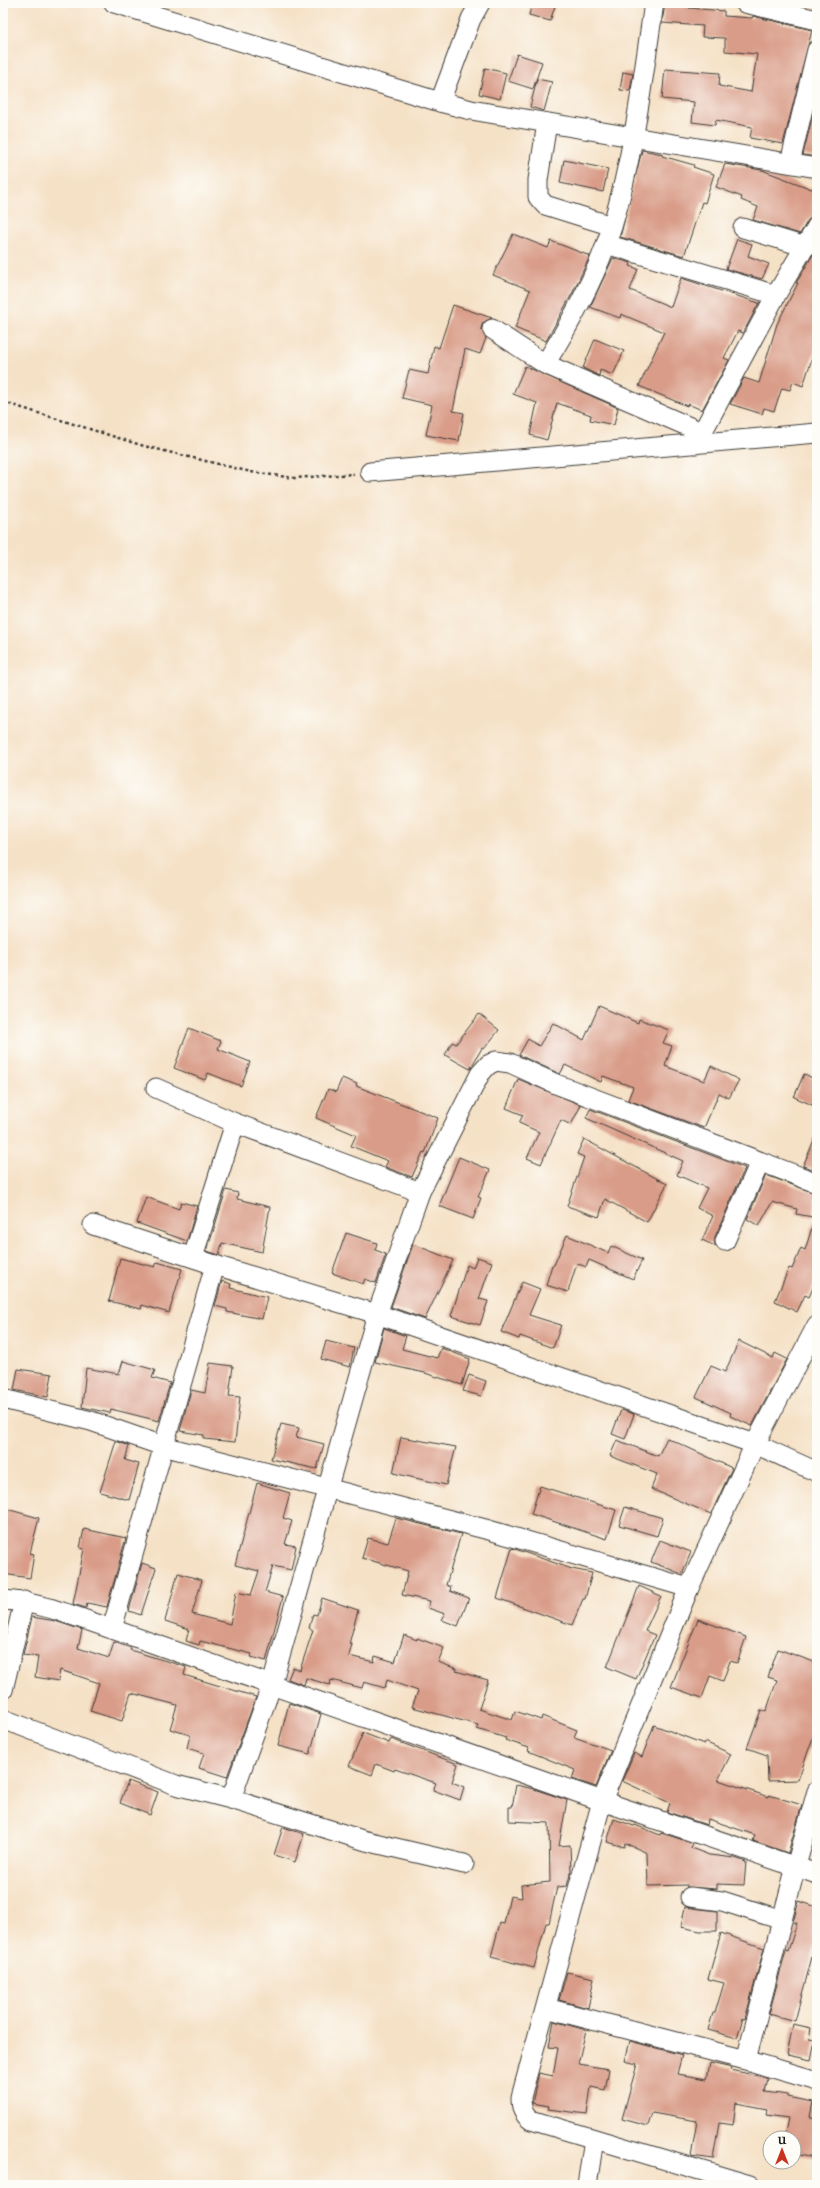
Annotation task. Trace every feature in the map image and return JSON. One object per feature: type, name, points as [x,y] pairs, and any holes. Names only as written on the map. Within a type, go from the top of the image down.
[{"type":"street","points":[[114,3],[440,102],[547,123],[817,168]]},
{"type":"street","points":[[440,102],[471,19],[480,3]]},
{"type":"street","points":[[545,364],[578,308],[606,244],[612,226],[634,137],[654,3]]},
{"type":"street","points":[[745,3],[817,20]]},
{"type":"street","points":[[790,163],[817,50]]},
{"type":"street","points":[[547,123],[538,180],[538,197],[545,205],[612,226]]},
{"type":"street","points":[[698,438],[776,295],[806,247],[817,226]]},
{"type":"street","points":[[743,228],[806,247]]},
{"type":"street","points":[[606,244],[776,295]]},
{"type":"street","points":[[492,329],[545,364],[698,438]]},
{"type":"street","points":[[370,472],[698,438],[817,433]]},
{"type":"street","points":[[231,1799],[272,1684],[377,1314],[420,1192],[480,1074],[488,1064],[496,1061],[510,1062],[556,1084],[817,1183]]},
{"type":"street","points":[[156,1088],[235,1122],[420,1192]]},
{"type":"street","points":[[193,1257],[235,1122]]},
{"type":"street","points":[[725,1241],[760,1162]]},
{"type":"street","points":[[93,1224],[215,1265],[377,1314],[755,1444],[817,1472]]},
{"type":"street","points":[[112,1629],[215,1265]]},
{"type":"street","points":[[750,2185],[531,2120],[525,2115],[522,2109],[521,2097],[602,1801],[689,1588],[755,1444],[817,1325]]},
{"type":"street","points":[[3,1399],[91,1421],[163,1446],[489,1530],[689,1588]]},
{"type":"street","points":[[3,1600],[24,1601],[112,1629],[602,1801],[817,1874]]},
{"type":"street","points":[[3,1690],[24,1601]]},
{"type":"street","points":[[3,1719],[176,1785],[231,1799],[366,1841],[464,1864]]},
{"type":"street","points":[[746,2060],[817,1791]]},
{"type":"street","points":[[690,1897],[722,1901],[782,1920]]},
{"type":"street","points":[[546,2008],[746,2060],[817,2081]]},
{"type":"street","points":[[587,2185],[594,2139]]},
{"type":"path","points":[[3,402],[144,446],[251,472],[294,478],[370,472]]},
{"type":"building","points":[[532,3],[556,3],[550,21],[529,15]]},
{"type":"building","points":[[665,3],[690,3],[689,8],[724,11],[724,16],[752,18],[753,16],[812,30],[783,144],[750,138],[752,127],[716,120],[715,125],[692,122],[694,102],[662,99],[665,69],[720,73],[719,86],[751,92],[757,54],[725,51],[725,38],[702,37],[703,26],[662,23]]},
{"type":"building","points":[[517,54],[542,62],[533,89],[508,81]]},
{"type":"building","points":[[485,68],[506,73],[500,99],[479,94]]},
{"type":"building","points":[[623,72],[633,74],[630,91],[620,90]]},
{"type":"building","points":[[537,79],[552,82],[544,111],[530,107]]},
{"type":"building","points":[[817,97],[817,157],[803,155]]},
{"type":"building","points":[[642,150],[662,154],[662,156],[694,165],[693,167],[714,174],[705,203],[702,202],[684,256],[620,237]]},
{"type":"building","points":[[564,160],[608,169],[603,192],[560,183]]},
{"type":"building","points":[[725,164],[762,170],[817,191],[817,208],[814,216],[808,220],[800,234],[753,220],[758,207],[741,200],[742,197],[716,187]]},
{"type":"building","points":[[513,234],[548,248],[551,241],[590,256],[573,292],[546,341],[515,328],[530,290],[493,275]]},
{"type":"building","points":[[737,239],[752,244],[748,256],[769,264],[762,279],[726,269]]},
{"type":"building","points":[[817,248],[817,343],[803,386],[793,382],[790,390],[782,388],[774,411],[764,408],[762,414],[730,404],[744,378],[759,383],[777,324],[798,283],[796,283]]},
{"type":"building","points":[[613,258],[631,263],[630,266],[638,269],[630,290],[671,307],[681,278],[759,303],[743,333],[738,331],[724,358],[729,360],[702,410],[688,404],[687,406],[639,386],[664,332],[621,314],[620,318],[590,307]]},
{"type":"building","points":[[453,305],[492,318],[483,323],[481,328],[486,338],[480,354],[465,349],[453,411],[464,413],[459,441],[426,435],[432,405],[402,398],[409,370],[428,374],[434,346],[439,348]]},
{"type":"building","points":[[595,339],[624,351],[613,375],[600,370],[599,376],[583,368]]},
{"type":"building","points":[[525,366],[618,408],[614,425],[590,420],[591,415],[557,403],[547,440],[530,435],[537,403],[513,394]]},
{"type":"building","points":[[599,1006],[638,1023],[639,1019],[669,1030],[663,1043],[672,1046],[665,1066],[704,1081],[711,1066],[739,1080],[729,1098],[719,1093],[704,1128],[628,1100],[633,1087],[603,1076],[601,1082],[565,1065],[560,1074],[519,1055],[528,1039],[539,1046],[553,1023],[584,1040]]},
{"type":"building","points":[[479,1014],[499,1030],[484,1049],[482,1048],[470,1069],[445,1055],[452,1042],[456,1044]]},
{"type":"building","points":[[189,1028],[221,1041],[218,1049],[250,1062],[241,1086],[208,1073],[205,1080],[174,1068]]},
{"type":"building","points":[[804,1074],[817,1080],[817,1107],[794,1097]]},
{"type":"building","points":[[342,1078],[357,1084],[356,1086],[438,1118],[425,1153],[423,1152],[412,1177],[385,1167],[388,1161],[351,1146],[356,1135],[316,1118],[328,1089],[336,1092]]},
{"type":"building","points":[[518,1079],[581,1105],[571,1125],[561,1120],[541,1164],[527,1158],[539,1132],[519,1123],[523,1115],[506,1108]]},
{"type":"building","points":[[590,1109],[745,1168],[715,1237],[715,1246],[702,1240],[713,1216],[697,1208],[707,1188],[677,1175],[683,1161],[586,1118]]},
{"type":"building","points":[[817,1133],[817,1171],[803,1166]]},
{"type":"building","points":[[584,1139],[667,1184],[647,1222],[605,1199],[599,1217],[567,1206],[584,1157],[577,1154]]},
{"type":"building","points":[[459,1157],[490,1170],[478,1197],[481,1198],[473,1219],[439,1206]]},
{"type":"building","points":[[766,1175],[817,1194],[813,1217],[796,1214],[797,1209],[772,1202],[759,1226],[747,1219]]},
{"type":"building","points":[[226,1190],[238,1193],[237,1199],[270,1207],[262,1252],[222,1243],[219,1255],[207,1251]]},
{"type":"building","points":[[146,1197],[179,1209],[181,1202],[197,1206],[187,1241],[137,1223]]},
{"type":"building","points":[[814,1221],[817,1222],[817,1279],[809,1297],[805,1295],[797,1312],[775,1301],[789,1268],[792,1269],[801,1248],[805,1250]]},
{"type":"building","points":[[346,1233],[377,1243],[375,1250],[386,1254],[376,1283],[365,1279],[363,1284],[332,1273]]},
{"type":"building","points":[[567,1235],[608,1253],[611,1246],[642,1260],[633,1279],[589,1260],[586,1267],[577,1263],[568,1292],[546,1285],[552,1265],[554,1265]]},
{"type":"building","points":[[413,1244],[453,1260],[425,1319],[391,1307]]},
{"type":"building","points":[[477,1257],[492,1262],[479,1299],[488,1301],[480,1325],[451,1316],[467,1265],[473,1268]]},
{"type":"building","points":[[120,1258],[155,1267],[157,1262],[182,1269],[169,1313],[142,1305],[141,1309],[109,1301]]},
{"type":"building","points":[[222,1281],[231,1284],[230,1288],[267,1297],[262,1319],[227,1312],[227,1309],[215,1306]]},
{"type":"building","points":[[522,1282],[540,1289],[529,1315],[561,1325],[553,1348],[520,1336],[519,1339],[501,1332]]},
{"type":"building","points":[[384,1328],[406,1336],[402,1349],[437,1358],[441,1348],[470,1359],[462,1385],[425,1373],[375,1362]]},
{"type":"building","points":[[326,1341],[354,1348],[350,1367],[321,1359]]},
{"type":"building","points":[[739,1341],[773,1358],[775,1353],[787,1359],[752,1426],[730,1416],[731,1413],[696,1397],[711,1366],[725,1372]]},
{"type":"building","points":[[123,1361],[155,1370],[152,1378],[170,1383],[159,1421],[111,1409],[110,1413],[82,1407],[86,1368],[119,1374]]},
{"type":"building","points":[[210,1363],[233,1366],[229,1396],[240,1397],[235,1442],[204,1439],[204,1435],[180,1431],[191,1390],[205,1393]]},
{"type":"building","points":[[18,1369],[52,1374],[48,1397],[14,1390]]},
{"type":"building","points":[[469,1375],[486,1381],[481,1396],[463,1391]]},
{"type":"building","points":[[621,1410],[634,1414],[625,1439],[612,1434]]},
{"type":"building","points":[[281,1424],[299,1428],[296,1437],[324,1444],[317,1469],[271,1459]]},
{"type":"building","points":[[401,1437],[456,1447],[446,1485],[393,1473]]},
{"type":"building","points":[[667,1438],[732,1468],[711,1514],[651,1489],[657,1474],[610,1456],[617,1440],[658,1456]]},
{"type":"building","points":[[116,1441],[129,1446],[125,1460],[139,1464],[129,1500],[100,1492]]},
{"type":"building","points":[[257,1483],[290,1493],[283,1518],[292,1521],[285,1544],[296,1546],[291,1570],[273,1566],[265,1592],[283,1597],[266,1661],[251,1657],[252,1654],[200,1641],[199,1645],[186,1641],[189,1629],[165,1621],[178,1573],[202,1580],[192,1614],[230,1624],[236,1592],[251,1595],[259,1571],[235,1565]]},
{"type":"building","points":[[540,1486],[616,1510],[607,1539],[531,1514]]},
{"type":"building","points":[[625,1507],[663,1518],[657,1536],[619,1525]]},
{"type":"building","points":[[3,1508],[39,1518],[30,1553],[34,1554],[30,1578],[3,1574]]},
{"type":"building","points":[[396,1518],[461,1534],[446,1585],[451,1587],[450,1591],[469,1598],[458,1626],[442,1620],[445,1614],[428,1608],[430,1601],[402,1595],[408,1571],[362,1558],[368,1538],[388,1543]]},
{"type":"building","points":[[84,1529],[126,1538],[107,1607],[87,1603],[86,1608],[73,1604],[84,1549],[80,1548]]},
{"type":"building","points":[[660,1540],[691,1552],[682,1574],[651,1562]]},
{"type":"building","points":[[512,1548],[572,1569],[592,1573],[585,1599],[583,1599],[572,1625],[497,1598]]},
{"type":"building","points":[[142,1563],[156,1568],[141,1615],[129,1611]]},
{"type":"building","points":[[639,1586],[661,1596],[645,1631],[655,1635],[636,1679],[607,1667]]},
{"type":"building","points":[[322,1598],[358,1610],[349,1644],[352,1644],[349,1656],[374,1662],[375,1656],[395,1662],[404,1635],[417,1640],[417,1638],[444,1648],[438,1662],[457,1669],[456,1671],[488,1680],[479,1709],[512,1720],[515,1711],[541,1720],[542,1716],[577,1730],[574,1737],[611,1750],[596,1787],[572,1779],[575,1770],[528,1751],[529,1748],[505,1740],[506,1738],[477,1729],[478,1725],[412,1707],[418,1691],[387,1680],[385,1688],[364,1682],[362,1688],[331,1680],[330,1685],[306,1678],[304,1685],[288,1679],[293,1667],[300,1670],[313,1630],[309,1628],[313,1614],[317,1615]]},
{"type":"building","points":[[32,1617],[55,1621],[82,1630],[78,1648],[109,1658],[114,1642],[131,1648],[130,1650],[186,1667],[184,1675],[256,1697],[227,1777],[199,1768],[204,1753],[187,1748],[190,1735],[170,1729],[177,1705],[131,1693],[122,1721],[90,1711],[99,1683],[60,1670],[58,1681],[35,1677],[38,1657],[23,1655]]},
{"type":"building","points":[[698,1619],[746,1637],[737,1663],[730,1661],[723,1681],[710,1676],[702,1698],[671,1687]]},
{"type":"building","points":[[778,1649],[817,1663],[817,1713],[813,1725],[817,1726],[798,1780],[768,1781],[767,1755],[747,1748],[761,1710],[766,1712],[777,1680],[768,1677]]},
{"type":"building","points":[[289,1703],[321,1714],[310,1754],[278,1746]]},
{"type":"building","points":[[654,1725],[704,1744],[705,1742],[731,1754],[718,1780],[769,1797],[769,1795],[802,1805],[788,1853],[753,1841],[755,1835],[708,1819],[707,1825],[667,1812],[670,1803],[622,1781],[634,1753],[642,1757]]},
{"type":"building","points":[[363,1733],[389,1743],[391,1739],[458,1764],[452,1782],[464,1787],[460,1800],[433,1790],[436,1783],[395,1769],[394,1771],[376,1764],[372,1775],[349,1766]]},
{"type":"building","points":[[128,1781],[158,1792],[150,1815],[120,1803]]},
{"type":"building","points":[[516,1785],[534,1789],[567,1800],[559,1846],[570,1845],[571,1871],[567,1886],[557,1887],[549,1923],[546,1923],[534,1968],[491,1957],[500,1923],[504,1924],[510,1896],[522,1898],[521,1885],[550,1882],[549,1823],[509,1821],[509,1807],[512,1807]]},
{"type":"building","points":[[614,1819],[634,1826],[635,1825],[660,1835],[661,1833],[693,1843],[691,1848],[709,1855],[735,1858],[746,1862],[744,1885],[717,1884],[717,1889],[687,1887],[687,1885],[648,1886],[647,1853],[625,1843],[624,1847],[607,1842]]},
{"type":"building","points":[[283,1827],[304,1834],[295,1862],[274,1855]]},
{"type":"building","points":[[799,1901],[817,1907],[817,1938],[795,2021],[769,2014],[786,1950],[788,1951],[797,1923],[793,1922]]},
{"type":"building","points":[[685,1907],[717,1911],[717,1931],[700,1931],[681,1927]]},
{"type":"building","points":[[721,1933],[764,1948],[745,2019],[743,2018],[737,2038],[708,2030],[724,1983],[708,1979]]},
{"type":"building","points":[[567,1972],[594,1978],[588,2008],[559,2000]]},
{"type":"building","points":[[554,2021],[586,2030],[578,2064],[609,2069],[605,2090],[591,2087],[587,2114],[548,2109],[549,2106],[532,2103],[539,2073],[553,2076],[558,2048],[549,2047]]},
{"type":"building","points":[[793,2024],[811,2028],[809,2039],[815,2040],[811,2060],[787,2055]]},
{"type":"building","points":[[630,2041],[682,2055],[677,2074],[707,2079],[710,2063],[732,2068],[731,2070],[768,2078],[765,2092],[788,2095],[788,2097],[813,2102],[810,2117],[817,2118],[815,2158],[802,2156],[802,2130],[786,2130],[788,2118],[766,2115],[767,2109],[736,2103],[733,2125],[719,2123],[713,2159],[691,2156],[697,2121],[652,2113],[648,2126],[622,2119],[637,2064],[625,2061]]}]
